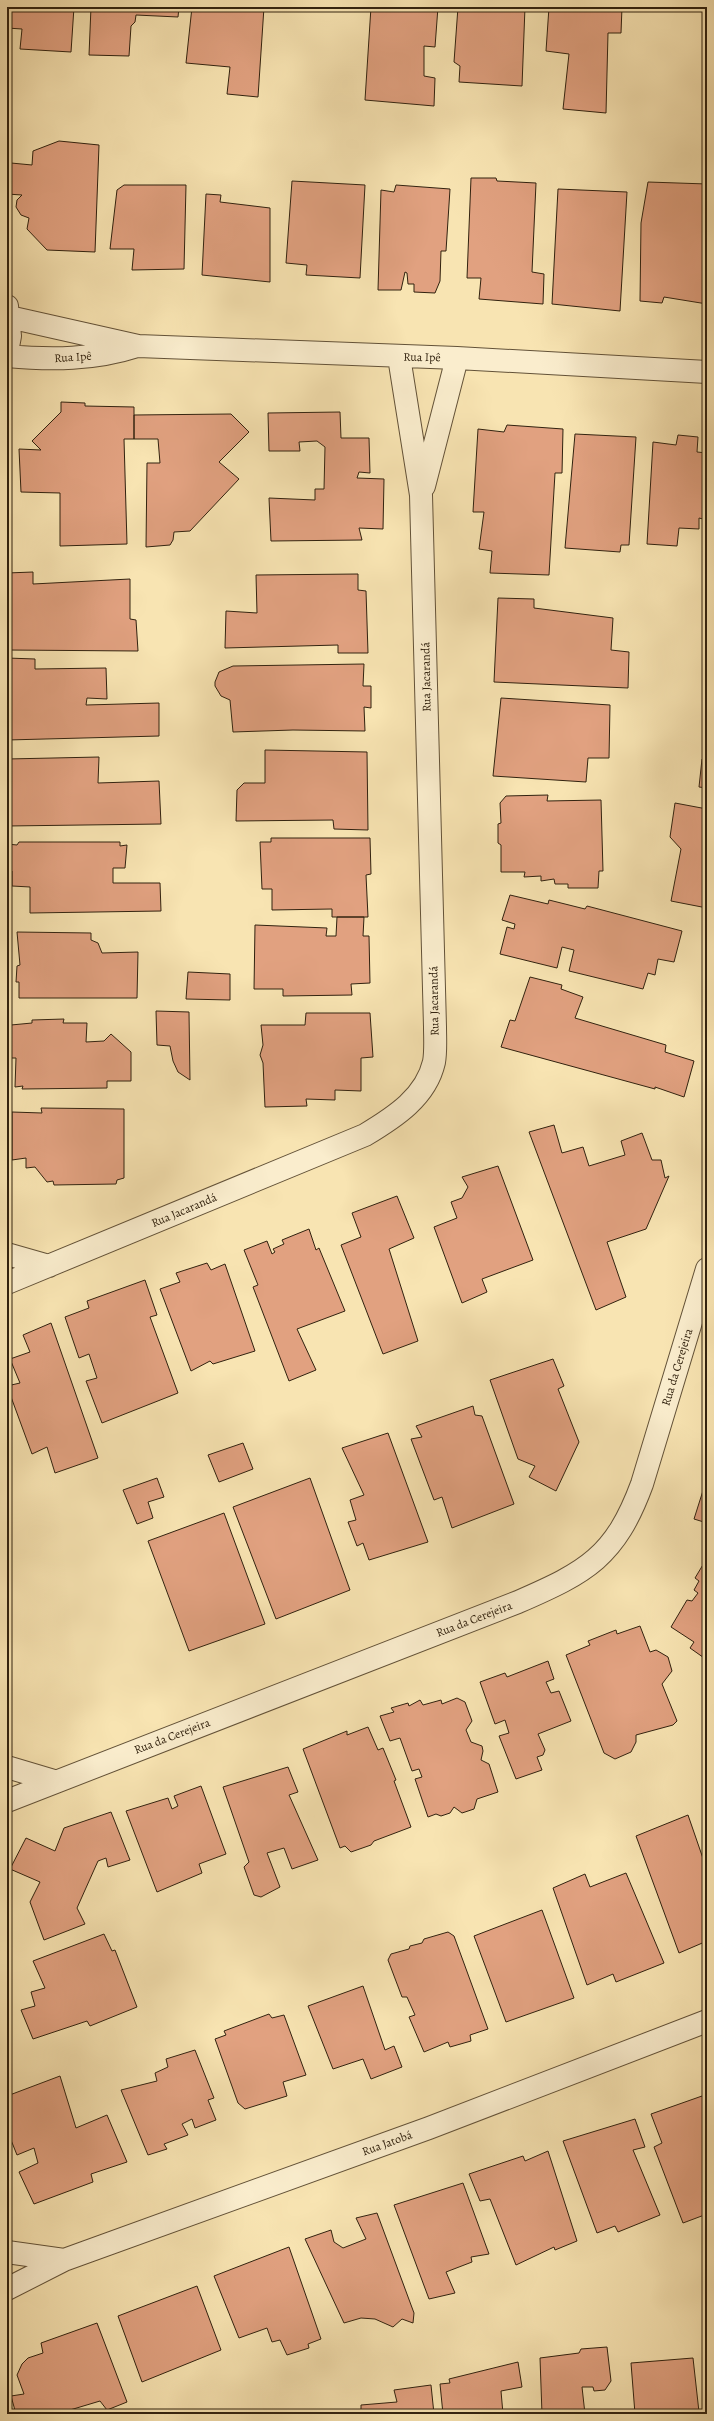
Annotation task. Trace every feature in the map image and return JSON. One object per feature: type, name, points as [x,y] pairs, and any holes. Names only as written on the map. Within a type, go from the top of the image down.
[{"type":"street","name":"Rua Ipê","points":[[8,311],[138,346],[457,358],[707,372]]},
{"type":"street","points":[[7,352],[10,336],[8,311]]},
{"type":"street","name":"Rua Ipê","points":[[7,356],[53,360],[113,354],[138,346]]},
{"type":"street","name":"Rua Jacarandá","points":[[7,1283],[365,1135],[394,1118],[414,1099],[427,1081],[434,1061],[435,1027],[421,495],[399,357]]},
{"type":"street","name":"Rua Jacarandá","points":[[421,495],[457,358]]},
{"type":"street","points":[[7,1254],[49,1266]]},
{"type":"street","name":"Rua da Cerejeira","points":[[7,1801],[518,1602],[559,1584],[601,1557],[618,1536],[631,1514],[642,1484],[707,1270]]},
{"type":"street","points":[[7,1766],[54,1782]]},
{"type":"street","name":"Rua Jatobá","points":[[7,2289],[64,2260],[429,2128],[707,2021]]},
{"type":"street","name":"Rua Jatobá","points":[[7,2252],[64,2260]]},
{"type":"building","points":[[7,7],[74,7],[71,52],[20,49],[22,29],[7,28]]},
{"type":"building","points":[[91,7],[179,7],[178,17],[136,15],[135,22],[131,26],[129,56],[89,55]]},
{"type":"building","points":[[192,7],[264,7],[258,97],[227,94],[230,67],[186,63]]},
{"type":"building","points":[[371,7],[438,7],[435,47],[424,46],[424,76],[435,78],[434,106],[365,100]]},
{"type":"building","points":[[458,7],[525,7],[522,86],[459,82],[460,66],[454,62]]},
{"type":"building","points":[[549,7],[622,7],[621,33],[608,33],[606,113],[563,109],[569,54],[546,51]]},
{"type":"building","points":[[59,141],[99,145],[95,252],[47,250],[27,229],[29,218],[21,215],[16,207],[17,200],[22,195],[7,194],[11,163],[32,165],[33,151]]},
{"type":"building","points":[[471,178],[496,178],[497,181],[536,183],[532,272],[544,274],[543,304],[479,299],[481,278],[467,278]]},
{"type":"building","points":[[292,181],[365,185],[360,278],[306,275],[307,265],[286,263]]},
{"type":"building","points":[[648,182],[707,184],[707,304],[664,297],[662,303],[640,301],[641,223]]},
{"type":"building","points":[[124,185],[186,185],[184,269],[132,270],[134,249],[110,249],[117,190]]},
{"type":"building","points":[[396,185],[450,189],[446,251],[441,251],[440,281],[435,293],[414,292],[414,284],[408,284],[407,273],[405,272],[401,290],[378,290],[381,190],[394,192]]},
{"type":"building","points":[[558,189],[627,192],[620,311],[552,304]]},
{"type":"building","points":[[206,194],[221,195],[220,202],[270,208],[270,282],[202,275]]},
{"type":"building","points":[[61,402],[85,403],[85,406],[134,407],[134,439],[124,439],[127,544],[60,546],[60,493],[21,492],[19,449],[41,450],[32,441],[61,412]]},
{"type":"building","points":[[340,412],[341,438],[369,438],[370,473],[359,472],[357,478],[384,479],[383,529],[359,528],[362,540],[271,541],[269,498],[315,500],[315,489],[324,489],[325,447],[317,441],[299,442],[300,451],[269,451],[268,413]]},
{"type":"building","points":[[231,414],[249,432],[219,462],[239,479],[190,531],[174,532],[173,540],[170,545],[146,547],[147,463],[160,463],[158,439],[134,439],[134,415]]},
{"type":"building","points":[[507,425],[563,429],[562,473],[555,473],[549,575],[490,573],[492,551],[479,549],[484,512],[473,512],[478,429],[504,432]]},
{"type":"building","points":[[575,434],[636,437],[629,545],[621,545],[620,552],[565,548]]},
{"type":"building","points":[[678,435],[698,437],[697,452],[707,453],[707,520],[699,518],[699,529],[679,528],[677,546],[647,544],[653,442],[676,445]]},
{"type":"building","points":[[33,572],[33,584],[130,579],[130,619],[136,620],[138,651],[7,650],[7,573]]},
{"type":"building","points":[[358,574],[358,590],[366,591],[368,653],[338,653],[338,645],[225,648],[226,611],[257,613],[256,575]]},
{"type":"building","points":[[498,598],[534,599],[534,608],[613,618],[611,650],[629,652],[628,688],[494,682]]},
{"type":"building","points":[[7,658],[35,659],[35,669],[106,668],[107,699],[87,698],[86,705],[159,703],[159,736],[7,740]]},
{"type":"building","points":[[364,664],[363,686],[371,686],[371,708],[364,707],[365,731],[293,730],[233,732],[230,700],[221,696],[215,686],[219,672],[233,666]]},
{"type":"building","points":[[501,698],[610,705],[609,758],[588,758],[586,782],[493,776]]},
{"type":"building","points":[[704,738],[707,738],[707,788],[699,787],[702,759],[706,758]]},
{"type":"building","points":[[265,750],[367,752],[368,830],[334,829],[333,820],[236,821],[237,790],[244,783],[265,783]]},
{"type":"building","points":[[99,757],[98,783],[159,781],[161,824],[7,826],[7,759]]},
{"type":"building","points":[[548,795],[547,801],[601,800],[603,871],[599,871],[598,888],[568,888],[568,884],[555,884],[554,879],[541,881],[541,876],[524,877],[525,872],[501,872],[501,845],[498,843],[498,824],[501,823],[500,803],[506,796]]},
{"type":"building","points":[[675,803],[707,809],[707,908],[671,901],[681,849],[670,837]]},
{"type":"building","points":[[271,838],[370,838],[371,874],[366,875],[368,917],[332,917],[332,909],[272,910],[272,889],[262,889],[260,842],[271,842]]},
{"type":"building","points":[[19,842],[120,842],[120,846],[127,845],[125,868],[113,868],[113,883],[160,883],[161,911],[30,913],[30,887],[12,886],[12,871],[7,871],[7,844],[17,845]]},
{"type":"building","points":[[510,895],[548,904],[549,900],[585,909],[587,906],[682,931],[674,962],[658,959],[655,975],[648,973],[643,989],[569,971],[574,950],[562,947],[557,968],[500,954],[507,927],[514,929],[515,924],[502,920]]},
{"type":"building","points":[[337,917],[364,917],[363,936],[369,936],[370,983],[351,984],[352,995],[283,996],[283,989],[254,989],[255,925],[327,928],[326,936],[336,936]]},
{"type":"building","points":[[17,932],[91,933],[91,940],[98,943],[102,953],[138,952],[137,998],[19,998],[19,982],[16,982],[17,966],[20,965]]},
{"type":"building","points":[[188,972],[230,974],[230,1000],[186,999]]},
{"type":"building","points":[[530,977],[562,985],[561,989],[583,997],[575,1018],[666,1045],[665,1052],[694,1061],[684,1097],[655,1087],[655,1089],[501,1047],[510,1020],[515,1021]]},
{"type":"building","points":[[156,1011],[189,1012],[190,1080],[178,1072],[173,1061],[170,1046],[157,1045]]},
{"type":"building","points":[[306,1013],[370,1013],[373,1057],[361,1058],[361,1091],[335,1090],[335,1100],[306,1099],[307,1106],[265,1107],[263,1063],[260,1055],[263,1045],[261,1025],[305,1025]]},
{"type":"building","points":[[64,1019],[63,1023],[87,1023],[86,1042],[104,1041],[111,1034],[131,1052],[131,1081],[107,1081],[107,1088],[22,1089],[23,1086],[15,1087],[16,1058],[11,1058],[11,1025],[32,1023],[32,1020]]},
{"type":"building","points":[[41,1108],[124,1109],[124,1178],[117,1180],[116,1184],[54,1185],[53,1181],[47,1182],[35,1167],[26,1168],[26,1158],[12,1160],[12,1112],[42,1113]]},
{"type":"building","points":[[554,1125],[562,1153],[583,1147],[589,1166],[625,1155],[621,1141],[642,1133],[652,1160],[661,1160],[665,1178],[669,1176],[646,1229],[607,1242],[626,1297],[596,1310],[529,1132]]},
{"type":"building","points":[[498,1166],[533,1260],[482,1279],[487,1292],[462,1303],[434,1227],[457,1218],[451,1202],[462,1198],[468,1187],[462,1177]]},
{"type":"building","points":[[397,1196],[414,1238],[389,1249],[418,1341],[383,1354],[341,1245],[361,1237],[352,1213]]},
{"type":"building","points":[[309,1229],[316,1250],[319,1248],[345,1311],[297,1329],[316,1370],[289,1381],[253,1287],[258,1285],[244,1250],[267,1241],[272,1254],[275,1252],[273,1249],[284,1244],[282,1240]]},
{"type":"building","points":[[207,1263],[211,1270],[225,1264],[255,1351],[213,1364],[210,1361],[191,1371],[160,1289],[180,1282],[176,1273]]},
{"type":"building","points":[[145,1280],[157,1315],[150,1317],[178,1393],[102,1423],[86,1381],[97,1378],[89,1354],[79,1358],[65,1317],[89,1308],[87,1301]]},
{"type":"building","points":[[51,1323],[98,1458],[55,1473],[47,1447],[32,1454],[7,1386],[20,1383],[10,1359],[30,1352],[23,1335]]},
{"type":"building","points":[[553,1359],[564,1386],[558,1389],[579,1442],[556,1491],[529,1477],[535,1466],[518,1459],[490,1380]]},
{"type":"building","points":[[473,1406],[475,1415],[482,1416],[514,1504],[452,1528],[442,1497],[434,1500],[411,1439],[422,1437],[416,1426]]},
{"type":"building","points":[[388,1433],[428,1542],[369,1560],[363,1543],[357,1546],[348,1522],[356,1520],[350,1500],[364,1495],[342,1448]]},
{"type":"building","points":[[243,1443],[253,1469],[219,1482],[208,1455]]},
{"type":"building","points":[[157,1478],[164,1497],[148,1502],[153,1518],[137,1524],[123,1490]]},
{"type":"building","points":[[310,1478],[350,1590],[276,1619],[233,1507]]},
{"type":"building","points":[[707,1478],[707,1523],[694,1519]]},
{"type":"building","points":[[224,1513],[265,1624],[189,1651],[148,1541]]},
{"type":"building","points":[[707,1558],[707,1660],[690,1648],[694,1642],[671,1627],[687,1600],[692,1601],[698,1593],[694,1590],[699,1581],[695,1578]]},
{"type":"building","points":[[640,1626],[650,1652],[656,1650],[668,1657],[672,1671],[662,1684],[677,1721],[673,1725],[636,1735],[636,1742],[631,1752],[615,1759],[604,1753],[566,1655],[590,1645],[588,1641],[616,1630],[617,1634]]},
{"type":"building","points":[[548,1661],[554,1679],[546,1682],[551,1693],[559,1691],[571,1721],[538,1734],[545,1750],[543,1755],[537,1757],[542,1770],[516,1779],[499,1736],[509,1733],[505,1720],[495,1724],[480,1682],[505,1673],[507,1677]]},
{"type":"building","points":[[457,1698],[465,1702],[472,1721],[466,1730],[471,1742],[482,1746],[483,1751],[481,1760],[489,1764],[498,1792],[477,1799],[474,1809],[462,1813],[454,1807],[450,1813],[441,1816],[436,1814],[428,1817],[415,1779],[422,1777],[419,1769],[412,1771],[400,1738],[390,1741],[380,1716],[394,1712],[391,1708],[408,1703],[409,1706],[420,1700],[423,1705],[441,1700],[442,1704]]},
{"type":"building","points":[[368,1727],[378,1750],[383,1748],[396,1780],[394,1781],[411,1827],[374,1841],[371,1845],[351,1852],[345,1846],[340,1848],[303,1749],[347,1731],[347,1735]]},
{"type":"building","points":[[288,1767],[298,1792],[289,1795],[318,1860],[292,1869],[284,1848],[267,1853],[280,1887],[261,1897],[254,1895],[244,1867],[249,1862],[223,1787]]},
{"type":"building","points":[[201,1786],[226,1854],[199,1864],[202,1873],[157,1892],[126,1811],[168,1798],[172,1809],[178,1806],[174,1796]]},
{"type":"building","points":[[111,1812],[130,1860],[108,1867],[106,1858],[98,1861],[77,1908],[85,1924],[44,1940],[30,1902],[40,1882],[10,1869],[26,1838],[55,1851],[64,1828]]},
{"type":"building","points":[[688,1815],[707,1870],[707,1941],[679,1953],[636,1836]]},
{"type":"building","points":[[626,1873],[664,1963],[616,1982],[613,1974],[587,1985],[553,1888],[585,1874],[590,1887]]},
{"type":"building","points":[[542,1910],[574,1998],[506,2022],[474,1936]]},
{"type":"building","points":[[448,1932],[454,1936],[488,2029],[470,2035],[471,2041],[450,2047],[448,2042],[424,2052],[409,2017],[415,2015],[407,1997],[402,1997],[388,1960],[391,1954],[409,1949],[410,1946],[422,1943],[424,1939]]},
{"type":"building","points":[[104,1934],[112,1951],[115,1950],[137,2007],[90,2026],[87,2021],[33,2039],[21,2010],[35,2006],[31,1992],[45,1988],[33,1961]]},
{"type":"building","points":[[363,1986],[385,2050],[394,2046],[402,2067],[371,2079],[363,2059],[333,2069],[308,2006]]},
{"type":"building","points":[[269,2014],[272,2018],[284,2015],[306,2075],[283,2082],[287,2096],[245,2109],[238,2103],[215,2039],[226,2035],[224,2031]]},
{"type":"building","points":[[195,2050],[214,2098],[208,2100],[216,2120],[195,2128],[192,2119],[182,2124],[188,2135],[164,2144],[167,2149],[148,2155],[121,2090],[157,2081],[155,2073],[168,2067],[166,2059]]},
{"type":"building","points":[[60,2076],[76,2128],[107,2115],[127,2162],[91,2174],[93,2182],[34,2204],[19,2172],[38,2163],[34,2148],[17,2155],[7,2130],[7,2096]]},
{"type":"building","points":[[702,2096],[707,2111],[707,2214],[683,2223],[654,2147],[662,2143],[651,2114]]},
{"type":"building","points":[[635,2119],[645,2147],[633,2150],[660,2215],[618,2232],[615,2226],[597,2233],[563,2141]]},
{"type":"building","points":[[548,2151],[577,2241],[555,2250],[554,2247],[516,2265],[490,2199],[480,2201],[469,2174],[523,2156],[525,2161]]},
{"type":"building","points":[[463,2183],[489,2254],[471,2257],[472,2262],[446,2272],[455,2293],[429,2299],[394,2205]]},
{"type":"building","points":[[377,2213],[414,2313],[413,2323],[402,2319],[393,2327],[375,2319],[361,2318],[344,2323],[305,2239],[331,2230],[334,2242],[343,2248],[366,2239],[356,2218]]},
{"type":"building","points":[[289,2247],[321,2339],[308,2344],[309,2348],[287,2355],[280,2340],[272,2342],[267,2328],[239,2338],[214,2276]]},
{"type":"building","points":[[197,2286],[221,2350],[142,2382],[118,2316]]},
{"type":"building","points":[[97,2323],[127,2402],[107,2410],[100,2401],[70,2410],[71,2414],[16,2414],[11,2396],[24,2394],[17,2375],[22,2364],[28,2358],[43,2353],[41,2343]]},
{"type":"building","points":[[607,2347],[611,2381],[605,2390],[594,2391],[593,2387],[582,2387],[585,2414],[542,2414],[540,2358],[579,2353],[581,2349]]},
{"type":"building","points":[[693,2358],[699,2412],[690,2414],[635,2414],[631,2363]]},
{"type":"building","points":[[518,2362],[522,2387],[501,2391],[503,2414],[443,2414],[440,2384],[450,2383],[449,2379]]},
{"type":"building","points":[[431,2385],[434,2414],[361,2414],[361,2405],[397,2402],[394,2390]]}]
